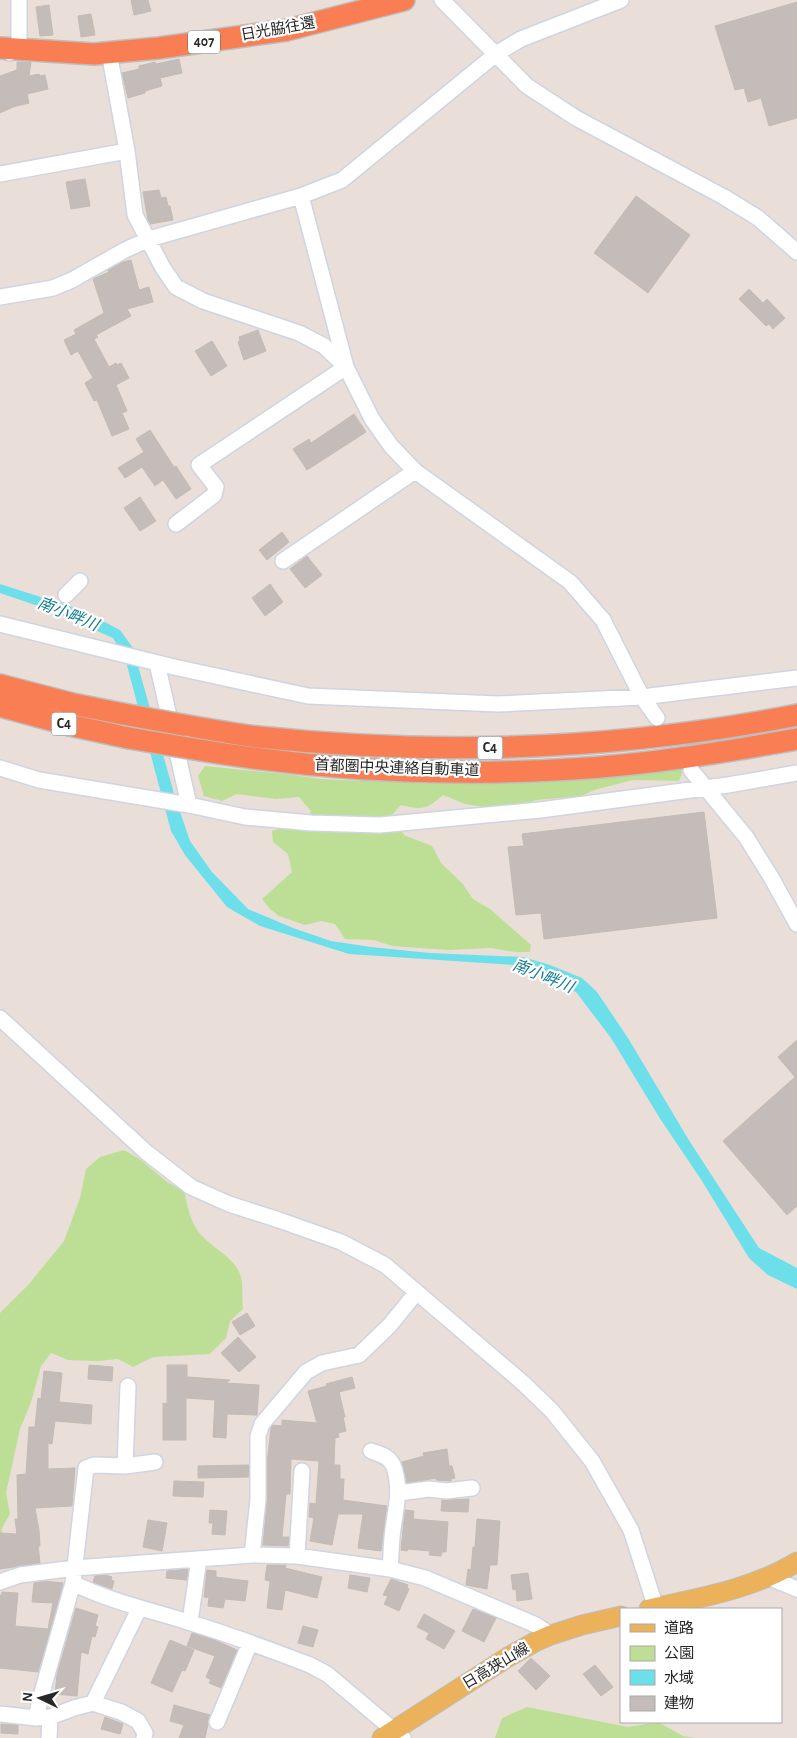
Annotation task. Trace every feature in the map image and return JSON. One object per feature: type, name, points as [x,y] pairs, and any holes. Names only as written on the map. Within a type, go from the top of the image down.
[{"type":"highway","name":"日光脇往還","points":[[6,51],[94,54],[159,48],[287,30],[404,0]]},
{"type":"highway","name":"首都圏中央連絡自動車道","points":[[0,685],[73,704],[255,737],[326,744],[402,747],[488,748],[569,745],[702,731],[797,714]]},
{"type":"highway","name":"首都圏中央連絡自動車道","points":[[0,706],[69,725],[129,738],[254,759],[403,772],[491,772],[574,769],[706,754],[797,738]]},
{"type":"main road","points":[[657,1608],[737,1588],[768,1578],[797,1562]]},
{"type":"main road","name":"日高狭山線","points":[[392,1735],[508,1657],[551,1635],[582,1625],[620,1616]]},
{"type":"street","points":[[6,51],[19,0]]},
{"type":"street","points":[[442,0],[527,86],[576,118],[724,197],[758,218],[797,252]]},
{"type":"street","points":[[0,297],[53,288],[72,280],[148,239],[301,196],[342,180],[496,54],[521,39],[621,0]]},
{"type":"street","points":[[109,52],[127,151],[135,215],[163,268],[176,287],[202,301],[299,333],[324,346],[346,367]]},
{"type":"street","points":[[0,174],[127,151]]},
{"type":"street","points":[[301,196],[346,367],[372,419],[391,446],[415,471],[570,582],[603,620],[642,697],[657,718]]},
{"type":"street","points":[[176,524],[214,494],[216,487],[199,465],[346,367]]},
{"type":"street","points":[[283,561],[415,471]]},
{"type":"street","points":[[66,595],[80,581]]},
{"type":"street","points":[[0,624],[308,696],[498,704],[642,697],[797,678]]},
{"type":"street","points":[[157,662],[189,805]]},
{"type":"street","points":[[0,768],[39,780],[189,805],[245,817],[311,823],[380,825],[540,810],[728,785],[797,773]]},
{"type":"street","points":[[691,770],[746,838],[771,877],[797,924]]},
{"type":"street","points":[[0,1018],[146,1152],[191,1187],[229,1204],[341,1242],[385,1265],[540,1400],[552,1411],[592,1461],[631,1530],[653,1608]]},
{"type":"street","points":[[252,1555],[258,1500],[258,1436],[262,1424],[306,1372],[322,1363],[359,1355],[390,1325],[416,1293]]},
{"type":"street","points":[[125,1466],[128,1386]]},
{"type":"street","points":[[371,1452],[386,1457],[392,1464],[399,1493],[391,1539],[390,1568]]},
{"type":"street","points":[[49,1738],[40,1696],[74,1575],[86,1468],[94,1465],[125,1466],[155,1462]]},
{"type":"street","points":[[297,1556],[302,1471]]},
{"type":"street","points":[[399,1493],[472,1488]]},
{"type":"street","points":[[0,1582],[20,1575],[74,1575],[199,1559],[252,1555],[297,1556],[390,1568],[425,1578],[536,1625],[551,1635]]},
{"type":"street","points":[[190,1622],[199,1559]]},
{"type":"street","points":[[74,1575],[95,1594],[139,1609],[190,1622],[310,1664],[327,1674],[392,1735]]},
{"type":"street","points":[[768,1578],[797,1589]]},
{"type":"street","points":[[93,1703],[139,1609]]},
{"type":"street","points":[[217,1722],[250,1643]]},
{"type":"street","points":[[0,1714],[43,1717],[93,1703],[121,1712],[138,1721],[145,1733],[144,1738]]},
{"type":"green space","points":[[666,762],[683,771],[679,781],[633,780],[594,790],[582,796],[536,800],[523,805],[484,807],[465,804],[443,795],[424,808],[401,805],[392,815],[404,835],[432,846],[441,863],[462,883],[473,899],[490,909],[531,945],[530,952],[515,952],[491,948],[448,950],[392,946],[374,940],[345,939],[335,924],[321,921],[305,925],[279,916],[262,899],[292,872],[288,854],[273,842],[272,831],[285,827],[303,829],[311,811],[299,797],[276,799],[237,794],[222,801],[204,796],[198,776],[205,766],[321,779],[361,781],[418,780]]},
{"type":"green space","points":[[124,1150],[141,1160],[167,1182],[184,1191],[190,1215],[196,1228],[207,1241],[233,1262],[238,1269],[242,1281],[243,1309],[230,1321],[226,1338],[210,1354],[153,1357],[133,1367],[118,1359],[98,1361],[68,1360],[51,1353],[41,1366],[31,1402],[20,1429],[6,1493],[10,1514],[2,1528],[0,1568],[0,1313],[29,1284],[64,1241],[80,1198],[86,1169],[100,1157]]},
{"type":"green space","points":[[527,1707],[628,1727],[660,1723],[683,1736],[695,1738],[495,1738],[502,1718]]},
{"type":"water","name":"南小畔川","points":[[0,584],[75,608],[120,630],[133,648],[175,797],[190,841],[212,872],[248,909],[293,928],[331,941],[430,953],[523,957],[550,965],[582,978],[597,992],[628,1038],[690,1142],[759,1248],[797,1268],[797,1289],[768,1275],[749,1258],[611,1038],[576,992],[515,965],[349,954],[260,926],[227,907],[185,855],[171,831],[125,658],[113,638],[47,609],[0,593]]},
{"type":"building","points":[[131,0],[148,0],[151,11],[134,15]]},
{"type":"building","points":[[797,2],[797,118],[769,126],[761,98],[748,102],[744,88],[735,90],[715,26]]},
{"type":"building","points":[[49,5],[53,35],[40,36],[36,7]]},
{"type":"building","points":[[91,14],[95,35],[81,37],[78,16]]},
{"type":"building","points":[[179,59],[182,73],[160,78],[162,86],[128,98],[122,73],[139,69],[139,66],[155,62],[156,64]]},
{"type":"building","points":[[17,62],[31,62],[29,76],[45,75],[48,89],[27,94],[29,103],[0,113],[0,76],[17,70]]},
{"type":"building","points":[[85,179],[90,206],[71,209],[66,182]]},
{"type":"building","points":[[159,190],[161,198],[166,197],[173,220],[150,224],[143,192]]},
{"type":"building","points":[[636,196],[690,235],[648,293],[594,253]]},
{"type":"building","points":[[131,260],[139,290],[149,287],[153,302],[127,309],[131,316],[96,335],[98,337],[94,339],[109,367],[116,363],[117,365],[121,363],[129,378],[116,385],[127,411],[122,413],[129,429],[112,436],[97,400],[94,401],[85,383],[93,378],[78,351],[71,355],[64,340],[76,334],[74,330],[104,313],[93,279],[109,272],[108,270],[123,262]]},
{"type":"building","points":[[749,289],[763,303],[767,299],[785,318],[773,329],[769,324],[766,326],[739,299]]},
{"type":"building","points":[[258,330],[266,351],[244,360],[238,342],[240,341],[239,337]]},
{"type":"building","points":[[212,341],[227,366],[211,376],[195,351]]},
{"type":"building","points":[[354,414],[366,432],[307,470],[293,449],[309,439],[311,443]]},
{"type":"building","points":[[150,430],[191,489],[176,499],[163,480],[155,486],[142,467],[125,478],[118,468],[144,452],[136,439]]},
{"type":"building","points":[[140,497],[156,521],[140,531],[124,508]]},
{"type":"building","points":[[282,532],[289,542],[267,560],[259,550]]},
{"type":"building","points":[[307,556],[322,575],[305,588],[290,569]]},
{"type":"building","points":[[270,584],[283,602],[265,616],[252,598]]},
{"type":"building","points":[[704,812],[717,918],[544,939],[541,913],[516,915],[508,847],[524,846],[522,834]]},
{"type":"building","points":[[797,1040],[797,1206],[787,1215],[723,1141],[795,1077],[778,1057]]},
{"type":"building","points":[[247,1313],[255,1326],[240,1335],[232,1322]]},
{"type":"building","points":[[238,1337],[256,1357],[239,1372],[221,1353]]},
{"type":"building","points":[[89,1365],[113,1367],[112,1381],[88,1379]]},
{"type":"building","points":[[167,1365],[187,1365],[187,1377],[230,1380],[226,1383],[259,1385],[257,1415],[227,1414],[226,1438],[213,1437],[215,1400],[186,1398],[186,1440],[163,1440],[163,1403],[167,1404]]},
{"type":"building","points":[[44,1371],[62,1373],[59,1402],[92,1405],[91,1424],[55,1421],[52,1444],[48,1443],[48,1469],[75,1468],[72,1506],[35,1508],[39,1530],[40,1563],[0,1569],[0,1533],[17,1534],[15,1519],[18,1519],[17,1475],[26,1474],[29,1427],[35,1427],[38,1398],[41,1399]]},
{"type":"building","points":[[352,1377],[355,1388],[339,1392],[346,1431],[338,1433],[339,1437],[335,1438],[334,1465],[340,1465],[340,1479],[344,1479],[343,1500],[387,1506],[381,1551],[358,1548],[363,1514],[338,1514],[332,1545],[310,1541],[314,1518],[309,1517],[310,1503],[316,1504],[319,1461],[291,1459],[290,1494],[286,1494],[282,1537],[289,1537],[288,1546],[263,1545],[267,1501],[267,1464],[271,1428],[273,1425],[282,1426],[282,1420],[317,1423],[308,1391]]},
{"type":"building","points":[[447,1449],[449,1466],[452,1466],[455,1478],[451,1479],[451,1481],[436,1480],[436,1478],[407,1483],[402,1462],[424,1456],[423,1453]]},
{"type":"building","points":[[249,1465],[249,1477],[198,1478],[198,1466]]},
{"type":"building","points":[[174,1481],[204,1482],[203,1497],[173,1496]]},
{"type":"building","points":[[469,1499],[468,1512],[441,1511],[442,1500]]},
{"type":"building","points":[[210,1510],[227,1511],[225,1535],[212,1534],[213,1523],[209,1523]]},
{"type":"building","points":[[405,1510],[414,1511],[413,1519],[448,1522],[446,1552],[442,1552],[441,1556],[429,1555],[430,1551],[401,1550]]},
{"type":"building","points":[[477,1519],[500,1521],[497,1565],[490,1565],[487,1589],[466,1585],[468,1569],[471,1570],[473,1547],[475,1547]]},
{"type":"building","points":[[148,1520],[167,1523],[162,1551],[143,1547]]},
{"type":"building","points":[[267,1565],[286,1565],[285,1568],[322,1577],[317,1598],[285,1590],[282,1610],[267,1608],[270,1581],[265,1580]]},
{"type":"building","points":[[188,1569],[187,1580],[166,1578],[167,1571]]},
{"type":"building","points":[[207,1570],[216,1571],[216,1577],[248,1581],[245,1601],[225,1599],[223,1608],[208,1606],[209,1598],[204,1597]]},
{"type":"building","points":[[528,1573],[532,1599],[517,1601],[516,1589],[513,1590],[511,1575]]},
{"type":"building","points":[[105,1575],[112,1577],[111,1580],[114,1581],[112,1589],[93,1582],[95,1576]]},
{"type":"building","points":[[350,1575],[370,1578],[367,1592],[348,1588]]},
{"type":"building","points":[[391,1579],[408,1585],[407,1588],[409,1589],[399,1611],[384,1604],[388,1596],[383,1595]]},
{"type":"building","points":[[43,1581],[63,1583],[38,1672],[0,1668],[0,1595],[2,1595],[2,1592],[18,1593],[15,1626],[48,1629],[53,1603],[32,1602],[34,1583]]},
{"type":"building","points":[[76,1608],[98,1615],[95,1626],[98,1627],[95,1637],[92,1636],[88,1654],[81,1652],[77,1696],[55,1694],[57,1675]]},
{"type":"building","points":[[473,1609],[496,1618],[484,1642],[462,1631]]},
{"type":"building","points":[[424,1614],[455,1631],[444,1649],[426,1639],[429,1633],[417,1627]]},
{"type":"building","points":[[303,1626],[318,1630],[313,1647],[298,1643]]},
{"type":"building","points":[[192,1633],[237,1650],[221,1688],[209,1683],[211,1680],[206,1677],[215,1656],[187,1646]]},
{"type":"building","points":[[170,1640],[194,1650],[185,1671],[182,1670],[172,1692],[151,1683]]},
{"type":"building","points":[[531,1658],[550,1676],[536,1690],[518,1671]]},
{"type":"building","points":[[595,1665],[613,1687],[601,1696],[583,1674]]},
{"type":"building","points":[[174,1705],[210,1715],[205,1738],[179,1738],[184,1725],[170,1721]]},
{"type":"building","points":[[105,1717],[123,1724],[120,1734],[101,1729]]},
{"type":"building","points":[[1,1724],[18,1725],[18,1734],[1,1733]]}]
